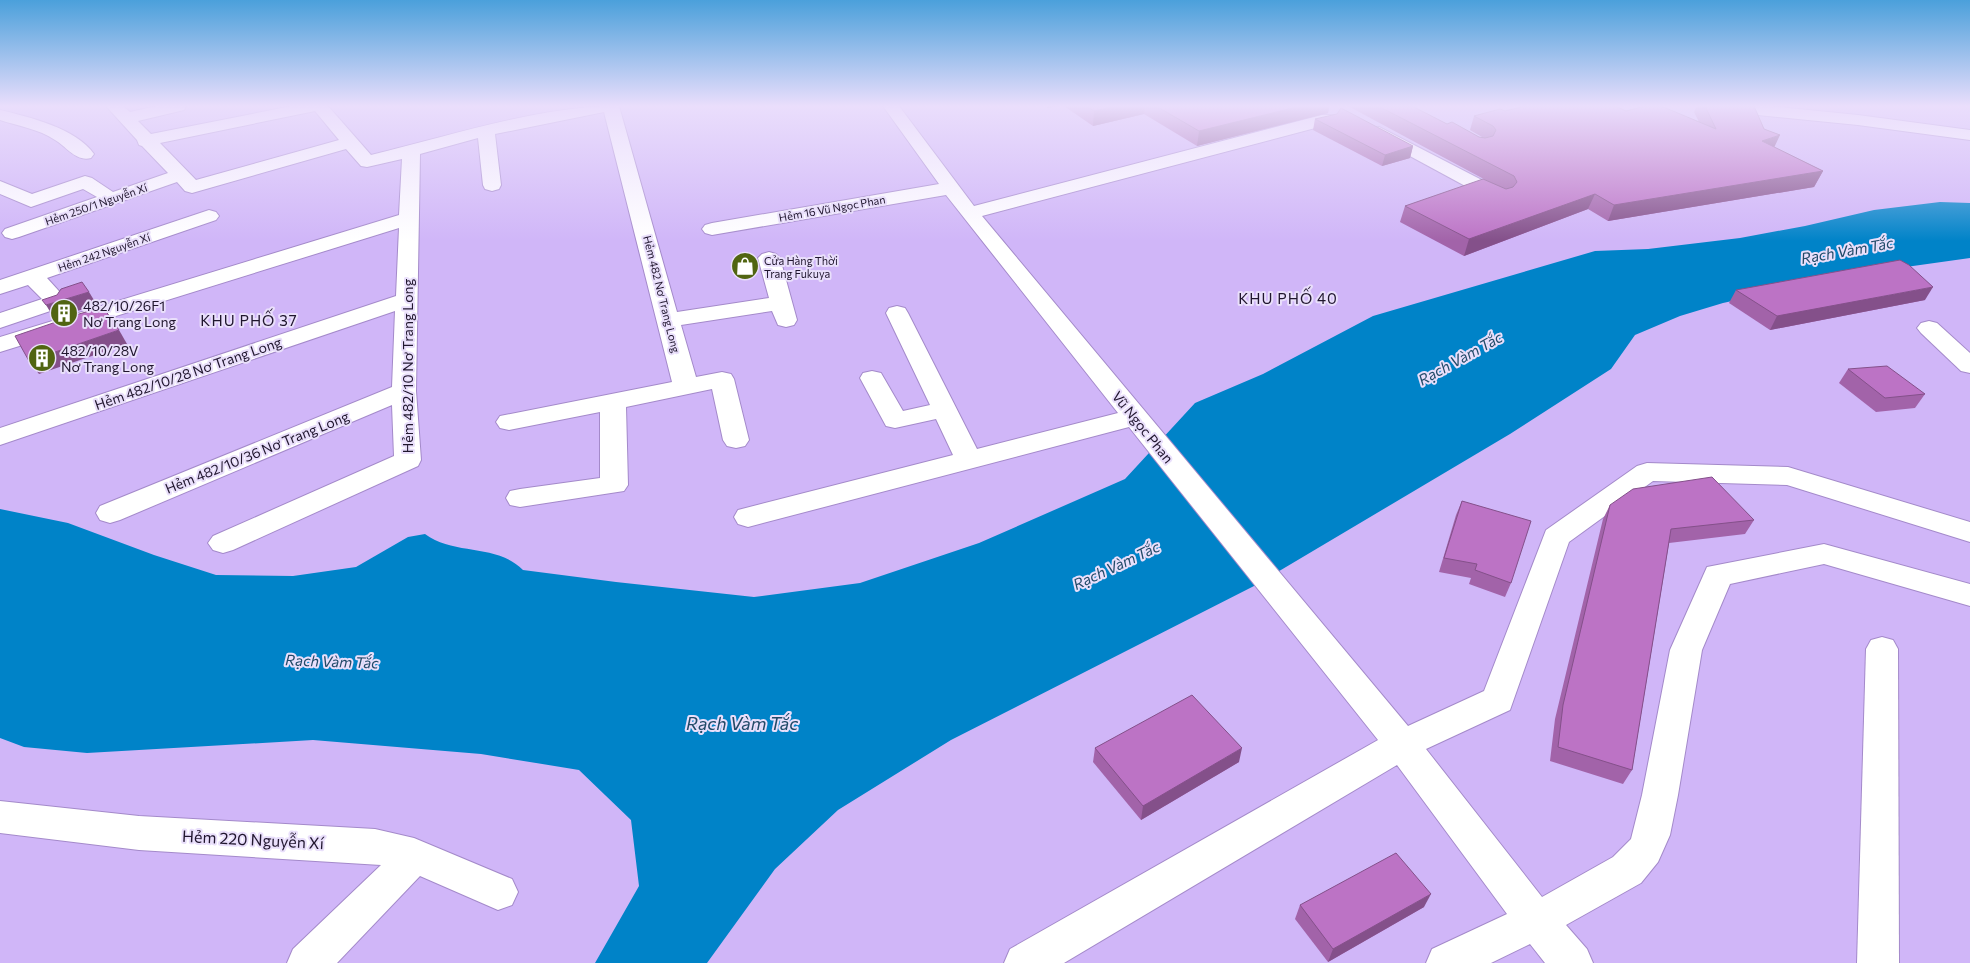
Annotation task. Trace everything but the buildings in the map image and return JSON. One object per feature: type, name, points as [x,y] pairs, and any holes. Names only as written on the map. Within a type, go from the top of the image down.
[{"type":"street","points":[[82,151],[86,154]]},
{"type":"street","points":[[155,151],[186,181]]},
{"type":"street","name":"Hẻm 250/1 Nguyễn Xí","points":[[12,233],[186,181],[312,151]]},
{"type":"street","points":[[358,151],[368,162],[411,151]]},
{"type":"street","name":"Hẻm 482/10 Nơ Trang Long","points":[[222,543],[408,460],[404,391],[405,300],[411,151]]},
{"type":"street","points":[[488,151],[492,186]]},
{"type":"street","name":"Hẻm 482 Nơ Trang Long","points":[[623,151],[686,387]]},
{"type":"street","name":"Vũ Ngọc Phan","points":[[924,151],[969,213],[1402,744],[1536,921],[1572,963]]},
{"type":"street","points":[[969,213],[1193,151]]},
{"type":"street","points":[[1415,151],[1500,197]]},
{"type":"street","name":"Hẻm 242 Nguyễn Xí","points":[[0,287],[213,212],[186,181]]},
{"type":"street","name":"Hẻm 250/1 Nguyễn Xí","points":[[0,187],[31,201],[85,182],[104,193]]},
{"type":"street","name":"Hẻm 16 Vũ Ngọc Phan","points":[[712,229],[951,188]]},
{"type":"street","points":[[0,345],[408,219]]},
{"type":"street","points":[[668,320],[784,312],[770,258]]},
{"type":"street","points":[[0,321],[57,301],[32,276]]},
{"type":"street","name":"Hẻm 482/10/28 Nơ Trang Long","points":[[0,437],[405,300]]},
{"type":"street","points":[[897,313],[969,460]]},
{"type":"street","points":[[1929,328],[1970,366]]},
{"type":"street","points":[[872,378],[895,420],[944,410]]},
{"type":"street","points":[[509,422],[722,379],[736,440]]},
{"type":"street","name":"Hẻm 482/10/36 Nơ Trang Long","points":[[110,513],[404,391]]},
{"type":"street","points":[[520,498],[614,485],[613,402]]},
{"type":"street","points":[[748,517],[969,460],[1142,425]]},
{"type":"street","points":[[1025,963],[1402,744],[1498,700],[1556,537],[1647,472],[1788,476],[1970,532]]},
{"type":"street","points":[[1447,963],[1536,921],[1627,870],[1645,850],[1651,835],[1660,795],[1686,650],[1718,575],[1824,554],[1970,595]]},
{"type":"street","points":[[1878,963],[1882,649]]},
{"type":"street","name":"Hẻm 220 Nguyễn Xí","points":[[0,817],[140,832],[374,846],[414,856],[498,892]]},
{"type":"street","points":[[308,963],[414,856]]},
{"type":"water","name":"Rạch Vàm Tắc","points":[[1940,202],[1970,203],[1970,258],[1856,274],[1723,303],[1680,316],[1635,335],[1611,369],[1510,434],[1254,586],[951,740],[838,810],[775,869],[707,963],[595,963],[639,886],[631,820],[579,770],[481,754],[313,740],[87,753],[24,747],[0,738],[0,509],[68,523],[154,555],[216,575],[293,576],[356,567],[408,537],[425,534],[449,545],[501,556],[523,570],[616,582],[754,597],[860,583],[979,543],[1125,479],[1195,403],[1263,374],[1373,316],[1595,251],[1648,249],[1740,238],[1805,226],[1874,210]]},
{"type":"place","name":"Cửa Hàng Thời Trang Fukuya","points":[[745,266]]},
{"type":"place","name":"482/10/26F1 Nơ Trang Long","points":[[64,313]]},
{"type":"place","name":"482/10/28V Nơ Trang Long","points":[[42,358]]},
{"type":"district","name":"KHU PHỐ 40","points":[[1288,298]]},
{"type":"district","name":"KHU PHỐ 37","points":[[249,320]]}]
